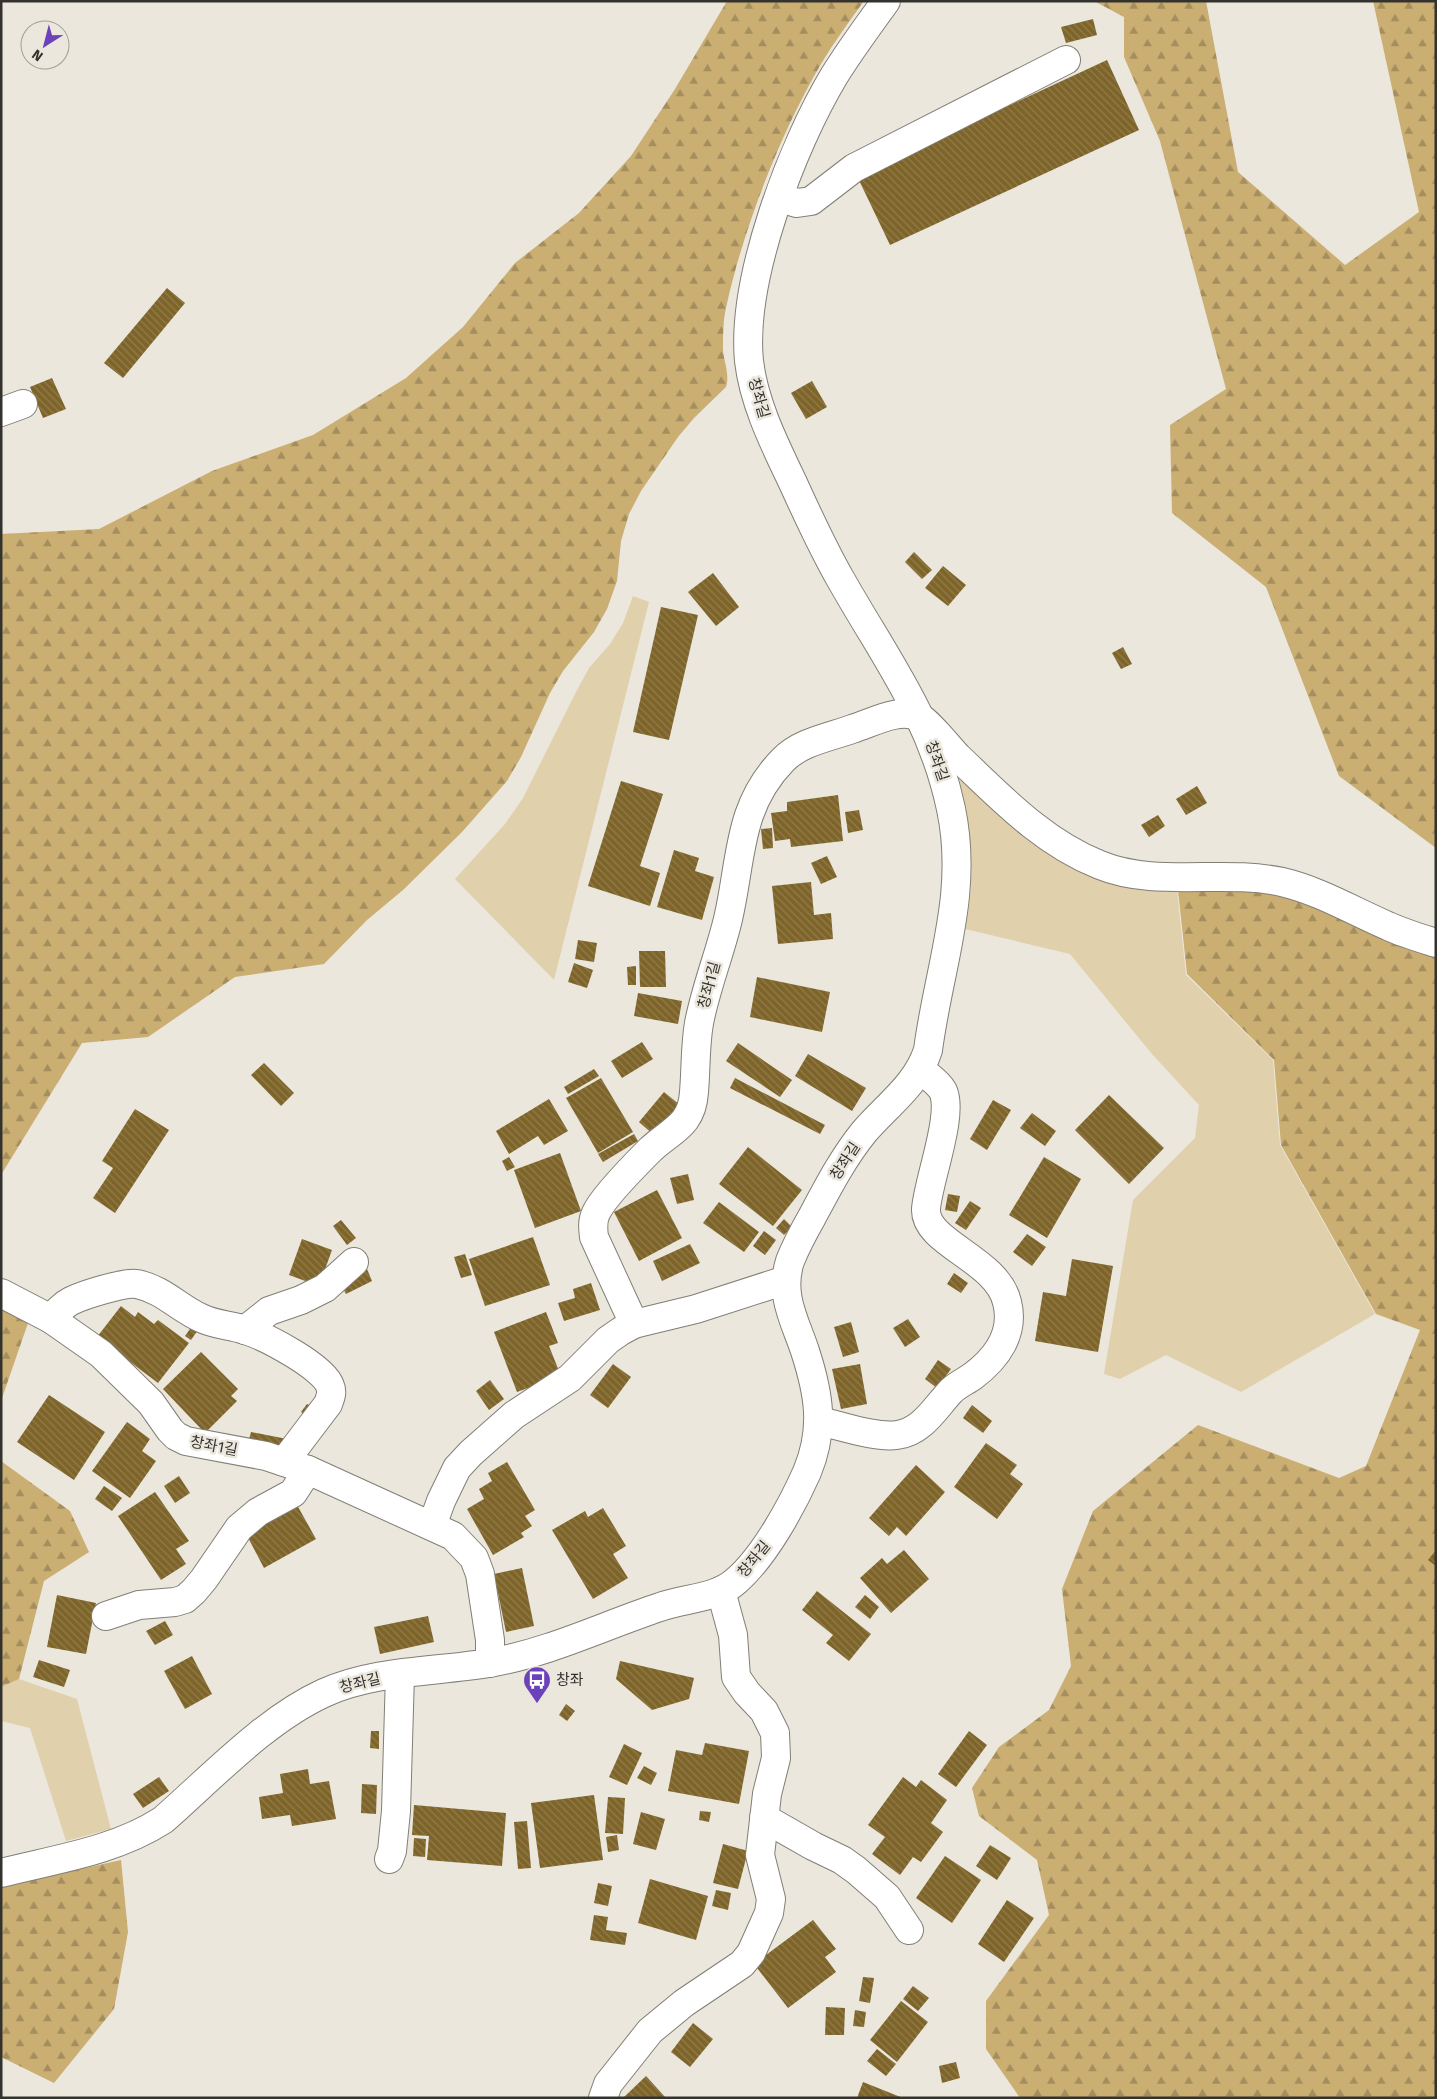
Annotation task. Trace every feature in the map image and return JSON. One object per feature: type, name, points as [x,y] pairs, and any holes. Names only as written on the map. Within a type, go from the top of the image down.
[{"type":"street","name":"창좌길","points":[[1,1873],[112,1846],[144,1833],[163,1820],[271,1724],[325,1692],[363,1679],[490,1663],[531,1654],[661,1606],[721,1591],[735,1582],[749,1568],[771,1538],[789,1508],[813,1456],[819,1421],[815,1386],[804,1349],[789,1313],[786,1280],[790,1263],[837,1170],[867,1129],[903,1092],[921,1070],[928,1050],[955,911],[958,877],[957,847],[952,811],[944,778],[922,718],[889,658],[836,571],[766,424],[749,362],[752,297],[758,265],[796,153],[834,75],[886,1]]},
{"type":"street","points":[[780,198],[797,203],[812,200],[854,168],[1066,60]]},
{"type":"street","name":"창좌1길","points":[[634,1324],[594,1237],[593,1224],[595,1214],[614,1189],[649,1150],[674,1132],[689,1115],[694,1098],[699,1022],[728,921],[744,825],[751,806],[775,769],[794,750],[890,716],[911,714],[922,718]]},
{"type":"street","points":[[922,718],[963,761],[1022,816],[1074,854],[1103,867],[1132,873],[1182,876],[1244,876],[1284,882],[1350,908],[1388,927],[1436,943]]},
{"type":"street","points":[[819,1421],[876,1434],[896,1436],[907,1433],[918,1427],[953,1389],[981,1370],[1002,1346],[1009,1329],[1010,1315],[1007,1300],[1001,1286],[973,1258],[941,1237],[929,1225],[926,1209],[945,1106],[943,1091],[934,1080],[921,1070]]},
{"type":"street","points":[[245,1330],[269,1311],[301,1300],[325,1288],[354,1262]]},
{"type":"street","points":[[432,1526],[453,1477],[471,1452],[514,1415],[570,1378],[608,1340],[634,1324],[696,1308],[786,1280]]},
{"type":"street","points":[[51,1318],[71,1301],[116,1286],[137,1284],[170,1298],[200,1318],[216,1324],[245,1330],[290,1350],[323,1376],[330,1384],[332,1394],[296,1466],[301,1483],[293,1492],[258,1512],[239,1528],[194,1591],[185,1598],[175,1602],[139,1605],[106,1616]]},
{"type":"street","name":"창좌1길","points":[[3,1294],[51,1318],[101,1354],[151,1403],[176,1436],[186,1441],[248,1452],[296,1466],[453,1536],[474,1558],[480,1574],[485,1604],[490,1663]]},
{"type":"street","points":[[603,2098],[608,2084],[650,2031],[684,2003],[742,1964],[751,1953],[769,1913],[770,1899],[760,1855],[767,1794],[776,1758],[775,1733],[764,1710],[747,1693],[736,1677],[733,1635],[721,1591]]},
{"type":"street","points":[[389,1858],[392,1851],[396,1811],[400,1674]]},
{"type":"street","points":[[764,1818],[813,1846],[828,1851],[856,1870],[887,1897],[909,1930]]},
{"type":"shaded area","points":[[633,596],[649,602],[554,980],[455,879],[505,824],[523,798],[589,668],[610,644],[623,623]]},
{"type":"shaded area","points":[[960,781],[967,781],[1021,832],[1068,866],[1125,887],[1177,890],[1186,975],[1273,1060],[1280,1145],[1375,1314],[1241,1392],[1166,1355],[1120,1379],[1104,1374],[1133,1200],[1195,1138],[1199,1105],[1152,1054],[1070,954],[965,929],[971,891],[971,855]]},
{"type":"shaded area","points":[[19,1679],[77,1699],[111,1829],[66,1841],[30,1728],[1,1721],[1,1687]]},
{"type":"green space","points":[[727,1],[864,1],[831,48],[806,91],[764,183],[742,246],[725,313],[723,350],[727,373],[726,387],[694,418],[678,437],[641,491],[629,514],[621,541],[617,581],[607,609],[594,632],[563,671],[550,693],[521,757],[507,781],[462,832],[403,890],[367,920],[324,964],[235,977],[148,1037],[82,1043],[1,1175],[1,534],[99,529],[212,471],[313,435],[406,378],[463,327],[515,263],[579,213],[631,156],[675,89]]},
{"type":"green space","points":[[1094,1],[1206,1],[1238,172],[1345,265],[1419,212],[1373,1],[1436,1],[1436,848],[1339,776],[1266,587],[1172,513],[1170,425],[1226,389],[1160,141],[1124,57],[1124,17]]},
{"type":"green space","points":[[1223,887],[1281,893],[1436,956],[1436,2098],[1020,2098],[986,2049],[986,2001],[1049,1915],[1037,1860],[979,1816],[972,1788],[999,1747],[1049,1710],[1071,1666],[1062,1589],[1093,1511],[1198,1425],[1339,1478],[1366,1466],[1420,1330],[1376,1314],[1281,1145],[1274,1060],[1187,974],[1178,890]]},
{"type":"green space","points":[[1,1307],[28,1323],[1,1401]]},
{"type":"green space","points":[[1,1461],[70,1511],[89,1552],[44,1581],[19,1679],[1,1687]]},
{"type":"green space","points":[[121,1860],[128,1932],[114,2009],[54,2083],[1,2057],[1,1887]]},
{"type":"building","points":[[1093,19],[1097,35],[1066,43],[1061,27]]},
{"type":"building","points":[[1107,60],[1139,130],[890,245],[857,176]]},
{"type":"building","points":[[167,288],[185,303],[123,378],[104,363]]},
{"type":"building","points":[[52,378],[66,409],[43,418],[30,387]]},
{"type":"building","points":[[812,381],[827,407],[806,419],[791,393]]},
{"type":"building","points":[[914,552],[932,570],[922,579],[905,562]]},
{"type":"building","points":[[943,566],[966,585],[948,606],[925,588]]},
{"type":"building","points":[[713,573],[739,607],[716,626],[688,592]]},
{"type":"building","points":[[661,607],[698,615],[669,740],[633,732]]},
{"type":"building","points":[[1123,647],[1132,664],[1121,669],[1112,653]]},
{"type":"building","points":[[621,781],[663,794],[640,866],[660,873],[650,906],[588,886]]},
{"type":"building","points":[[1197,786],[1207,803],[1186,815],[1176,799]]},
{"type":"building","points":[[838,795],[843,841],[791,847],[790,839],[775,841],[771,813],[787,811],[787,802]]},
{"type":"building","points":[[859,810],[863,830],[848,833],[845,812]]},
{"type":"building","points":[[1158,815],[1165,826],[1149,837],[1141,825]]},
{"type":"building","points":[[772,828],[773,848],[763,849],[761,829]]},
{"type":"building","points":[[674,850],[699,858],[695,871],[714,877],[702,920],[657,907]]},
{"type":"building","points":[[827,856],[837,877],[821,884],[811,863]]},
{"type":"building","points":[[811,882],[814,915],[831,913],[833,939],[778,944],[772,886]]},
{"type":"building","points":[[578,940],[597,943],[594,962],[575,959]]},
{"type":"building","points":[[639,951],[665,951],[666,987],[640,987]]},
{"type":"building","points":[[574,963],[593,970],[587,988],[568,982]]},
{"type":"building","points":[[636,966],[636,985],[628,985],[627,967]]},
{"type":"building","points":[[757,977],[830,992],[822,1032],[750,1017]]},
{"type":"building","points":[[638,993],[682,1001],[678,1024],[634,1016]]},
{"type":"building","points":[[642,1042],[653,1059],[622,1078],[611,1061]]},
{"type":"building","points":[[738,1043],[792,1080],[780,1097],[726,1061]]},
{"type":"building","points":[[808,1054],[866,1088],[852,1111],[795,1076]]},
{"type":"building","points":[[264,1063],[294,1093],[281,1106],[251,1075]]},
{"type":"building","points":[[594,1069],[599,1076],[568,1094],[564,1087]]},
{"type":"building","points":[[601,1078],[633,1132],[598,1153],[566,1098]]},
{"type":"building","points":[[735,1078],[825,1125],[820,1134],[730,1088]]},
{"type":"building","points":[[664,1092],[680,1105],[654,1135],[639,1122]]},
{"type":"building","points":[[1109,1095],[1164,1148],[1129,1184],[1075,1130]]},
{"type":"building","points":[[549,1099],[568,1131],[544,1145],[538,1136],[509,1154],[496,1131]]},
{"type":"building","points":[[993,1100],[1011,1110],[987,1150],[970,1139]]},
{"type":"building","points":[[135,1109],[169,1130],[115,1213],[93,1198],[113,1168],[102,1161]]},
{"type":"building","points":[[1032,1113],[1056,1131],[1045,1146],[1020,1128]]},
{"type":"building","points":[[634,1134],[638,1141],[603,1162],[598,1154]]},
{"type":"building","points":[[748,1147],[802,1190],[773,1226],[719,1184]]},
{"type":"building","points":[[560,1153],[581,1211],[535,1228],[514,1170]]},
{"type":"building","points":[[509,1157],[515,1167],[507,1171],[502,1161]]},
{"type":"building","points":[[1044,1157],[1081,1179],[1047,1238],[1009,1215]]},
{"type":"building","points":[[688,1174],[694,1200],[677,1204],[670,1178]]},
{"type":"building","points":[[657,1190],[682,1238],[639,1261],[614,1212]]},
{"type":"building","points":[[948,1194],[960,1196],[957,1212],[945,1210]]},
{"type":"building","points":[[970,1201],[981,1208],[966,1230],[955,1223]]},
{"type":"building","points":[[719,1202],[759,1232],[744,1252],[703,1223]]},
{"type":"building","points":[[784,1219],[792,1227],[784,1235],[776,1228]]},
{"type":"building","points":[[341,1220],[356,1238],[347,1245],[333,1226]]},
{"type":"building","points":[[764,1231],[776,1240],[765,1255],[753,1246]]},
{"type":"building","points":[[1027,1234],[1046,1247],[1032,1266],[1013,1252]]},
{"type":"building","points":[[533,1237],[550,1285],[485,1306],[469,1259]]},
{"type":"building","points":[[302,1239],[332,1250],[319,1286],[289,1275]]},
{"type":"building","points":[[690,1244],[700,1263],[662,1281],[653,1261]]},
{"type":"building","points":[[465,1254],[472,1275],[461,1278],[454,1257]]},
{"type":"building","points":[[1072,1259],[1113,1266],[1098,1352],[1035,1341],[1043,1292],[1066,1296]]},
{"type":"building","points":[[367,1269],[372,1281],[346,1294],[340,1283]]},
{"type":"building","points":[[954,1273],[968,1283],[961,1293],[947,1284]]},
{"type":"building","points":[[591,1283],[600,1310],[564,1321],[558,1303],[575,1298],[573,1289]]},
{"type":"building","points":[[121,1306],[135,1317],[138,1312],[154,1324],[158,1320],[189,1343],[158,1383],[97,1337]]},
{"type":"building","points":[[546,1312],[558,1343],[549,1346],[561,1376],[517,1392],[494,1332]]},
{"type":"building","points":[[908,1319],[920,1337],[905,1347],[893,1328]]},
{"type":"building","points":[[851,1322],[859,1352],[843,1357],[834,1327]]},
{"type":"building","points":[[192,1326],[198,1330],[191,1340],[185,1336]]},
{"type":"building","points":[[201,1352],[238,1389],[231,1396],[237,1401],[205,1433],[163,1389]]},
{"type":"building","points":[[938,1360],[951,1369],[937,1388],[925,1379]]},
{"type":"building","points":[[613,1364],[631,1377],[608,1408],[590,1395]]},
{"type":"building","points":[[860,1364],[867,1404],[841,1409],[832,1369]]},
{"type":"building","points":[[490,1380],[504,1399],[489,1410],[476,1391]]},
{"type":"building","points":[[49,1395],[105,1432],[74,1480],[17,1442]]},
{"type":"building","points":[[307,1404],[313,1407],[307,1417],[301,1412]]},
{"type":"building","points":[[972,1405],[992,1421],[983,1433],[963,1418]]},
{"type":"building","points":[[127,1422],[150,1439],[142,1451],[156,1461],[130,1498],[92,1471]]},
{"type":"building","points":[[251,1432],[287,1439],[285,1450],[248,1443]]},
{"type":"building","points":[[986,1443],[1017,1465],[1010,1474],[1023,1484],[997,1519],[954,1487]]},
{"type":"building","points":[[507,1462],[535,1510],[525,1516],[532,1526],[521,1533],[524,1537],[493,1555],[467,1509],[484,1499],[479,1489],[492,1481],[488,1473]]},
{"type":"building","points":[[916,1465],[945,1492],[906,1536],[897,1527],[889,1536],[869,1518]]},
{"type":"building","points":[[179,1476],[190,1493],[175,1503],[164,1486]]},
{"type":"building","points":[[104,1486],[122,1498],[112,1511],[95,1499]]},
{"type":"building","points":[[155,1492],[189,1541],[176,1549],[186,1564],[161,1580],[118,1516]]},
{"type":"building","points":[[297,1505],[316,1539],[264,1568],[245,1532]]},
{"type":"building","points":[[603,1508],[626,1546],[613,1554],[628,1578],[593,1599],[552,1530],[585,1511],[588,1517]]},
{"type":"building","points":[[904,1550],[929,1579],[891,1613],[860,1578],[882,1558],[887,1564]]},
{"type":"building","points":[[1436,1550],[1436,1566],[1428,1560]]},
{"type":"building","points":[[522,1568],[534,1626],[506,1632],[494,1574]]},
{"type":"building","points":[[817,1591],[871,1634],[849,1661],[826,1643],[833,1635],[802,1610]]},
{"type":"building","points":[[57,1595],[96,1603],[86,1654],[47,1647]]},
{"type":"building","points":[[865,1595],[879,1607],[870,1619],[855,1607]]},
{"type":"building","points":[[428,1616],[434,1642],[380,1654],[374,1627]]},
{"type":"building","points":[[165,1621],[173,1635],[155,1645],[146,1631]]},
{"type":"building","points":[[192,1656],[212,1694],[185,1709],[164,1671]]},
{"type":"building","points":[[39,1660],[70,1670],[64,1687],[33,1677]]},
{"type":"building","points":[[620,1661],[694,1678],[689,1699],[652,1710],[616,1679]]},
{"type":"building","points":[[566,1704],[575,1711],[567,1721],[559,1715]]},
{"type":"building","points":[[371,1731],[379,1731],[379,1749],[370,1748]]},
{"type":"building","points":[[969,1731],[987,1745],[956,1787],[938,1774]]},
{"type":"building","points":[[705,1743],[749,1751],[739,1804],[668,1791],[676,1750],[702,1755]]},
{"type":"building","points":[[624,1744],[642,1753],[627,1785],[609,1777]]},
{"type":"building","points":[[644,1766],[657,1773],[651,1785],[637,1778]]},
{"type":"building","points":[[308,1769],[310,1784],[329,1781],[336,1819],[292,1826],[290,1815],[262,1819],[259,1797],[283,1793],[280,1774]]},
{"type":"building","points":[[159,1777],[169,1791],[143,1808],[133,1794]]},
{"type":"building","points":[[903,1777],[916,1787],[921,1780],[947,1800],[931,1823],[943,1832],[921,1862],[913,1857],[900,1875],[872,1854],[885,1837],[868,1825]]},
{"type":"building","points":[[362,1784],[377,1785],[376,1814],[361,1813]]},
{"type":"building","points":[[594,1795],[603,1860],[540,1868],[531,1803]]},
{"type":"building","points":[[608,1797],[625,1798],[623,1834],[605,1833]]},
{"type":"building","points":[[414,1805],[506,1813],[502,1866],[427,1860],[429,1836],[412,1835]]},
{"type":"building","points":[[700,1811],[711,1812],[709,1822],[699,1820]]},
{"type":"building","points":[[641,1812],[665,1819],[656,1850],[633,1844]]},
{"type":"building","points":[[527,1821],[531,1868],[518,1869],[514,1822]]},
{"type":"building","points":[[617,1835],[619,1850],[608,1852],[606,1837]]},
{"type":"building","points":[[414,1838],[426,1839],[425,1857],[413,1856]]},
{"type":"building","points":[[723,1844],[748,1851],[738,1889],[713,1883]]},
{"type":"building","points":[[990,1845],[1011,1858],[997,1880],[976,1866]]},
{"type":"building","points":[[945,1856],[981,1880],[952,1923],[916,1898]]},
{"type":"building","points":[[650,1879],[708,1896],[696,1940],[638,1923]]},
{"type":"building","points":[[598,1883],[612,1886],[608,1906],[594,1903]]},
{"type":"building","points":[[716,1890],[731,1893],[728,1910],[712,1906]]},
{"type":"building","points":[[1007,1900],[1034,1918],[1004,1962],[978,1944]]},
{"type":"building","points":[[594,1915],[608,1917],[606,1930],[627,1933],[625,1945],[590,1940]]},
{"type":"building","points":[[813,1920],[836,1949],[825,1957],[836,1972],[788,2008],[754,1964]]},
{"type":"building","points":[[863,1977],[874,1978],[870,2003],[859,2001]]},
{"type":"building","points":[[913,1986],[929,1998],[918,2011],[903,1999]]},
{"type":"building","points":[[901,2001],[928,2022],[897,2062],[870,2040]]},
{"type":"building","points":[[826,2007],[845,2008],[844,2035],[825,2035]]},
{"type":"building","points":[[855,2010],[866,2012],[864,2027],[853,2026]]},
{"type":"building","points":[[693,2023],[713,2039],[690,2067],[671,2052]]},
{"type":"building","points":[[877,2049],[896,2064],[886,2076],[867,2061]]},
{"type":"building","points":[[956,2062],[960,2078],[942,2083],[939,2066]]},
{"type":"building","points":[[646,2076],[666,2098],[623,2098]]},
{"type":"building","points":[[863,2082],[903,2098],[857,2098]]},
{"type":"place","name":"창좌","points":[[537,1704]]}]
